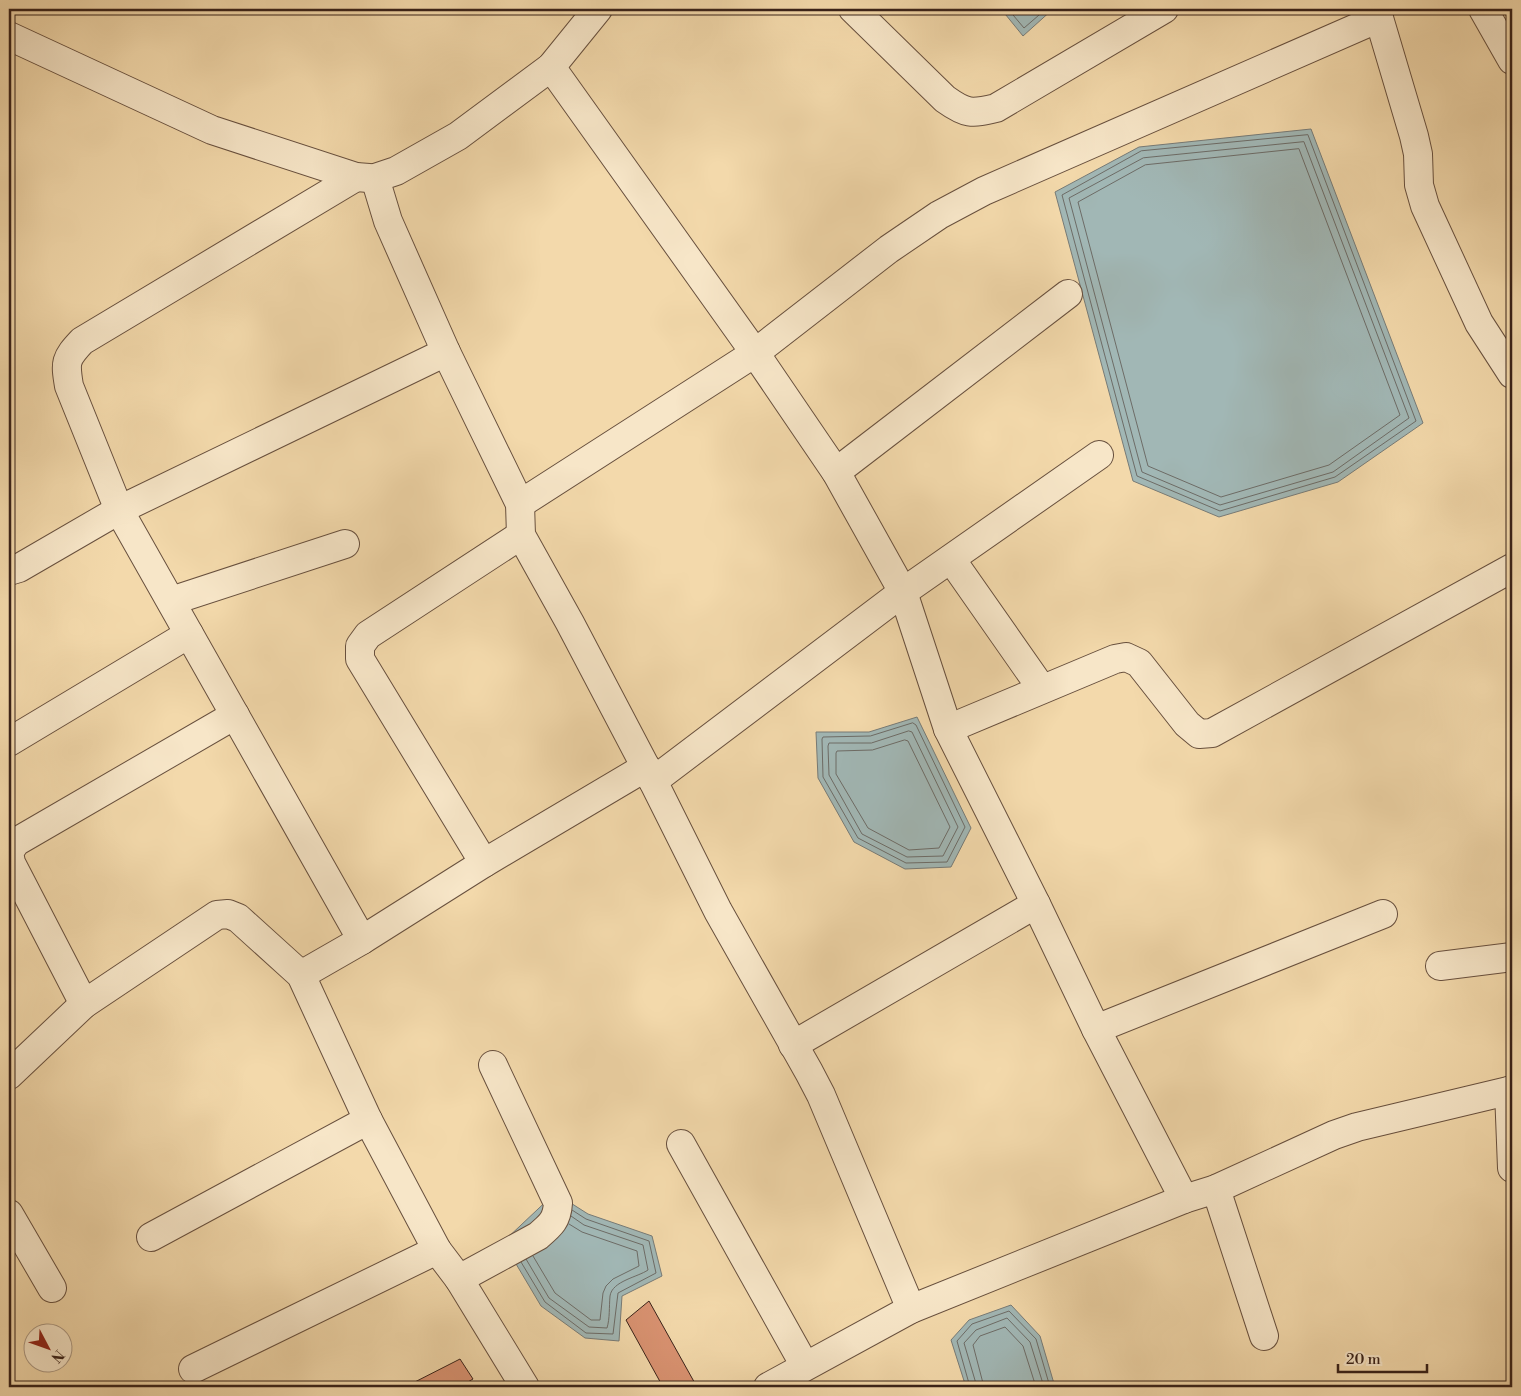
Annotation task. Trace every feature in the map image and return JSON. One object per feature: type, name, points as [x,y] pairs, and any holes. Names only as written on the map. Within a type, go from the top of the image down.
[{"type":"street","points":[[362,940],[119,510],[69,386],[66,367],[69,354],[82,341],[366,177],[396,171],[458,136],[551,67],[598,9]]},
{"type":"street","points":[[853,9],[946,99],[960,109],[976,113],[996,108],[1164,9]]},
{"type":"street","points":[[1483,9],[1512,60]]},
{"type":"street","points":[[520,504],[755,353],[889,248],[939,215],[984,192],[1376,13],[1414,136],[1418,154],[1419,185],[1425,206],[1479,323],[1511,371]]},
{"type":"street","points":[[9,36],[212,130],[366,177],[446,352],[520,504],[521,536],[570,623],[718,910],[820,1095],[911,1309]]},
{"type":"street","points":[[551,67],[755,353],[836,472],[904,592],[948,729],[1096,1029],[1184,1200]]},
{"type":"street","points":[[836,472],[1068,294]]},
{"type":"street","points":[[9,571],[19,568],[119,510],[446,352]]},
{"type":"street","points":[[301,975],[362,940],[484,863],[649,774],[1099,455]]},
{"type":"street","points":[[484,863],[360,659],[360,646],[368,635],[521,536]]},
{"type":"street","points":[[171,601],[346,544]]},
{"type":"street","points":[[952,559],[1042,689]]},
{"type":"street","points":[[948,729],[1126,656],[1139,662],[1187,724],[1199,734],[1212,733],[1512,568]]},
{"type":"street","points":[[9,742],[189,634]]},
{"type":"street","points":[[84,1004],[11,863],[9,852],[16,842],[235,715]]},
{"type":"street","points":[[794,1045],[1036,904]]},
{"type":"street","points":[[9,1075],[84,1004],[217,915],[228,914],[238,918],[301,975],[368,1120],[437,1250],[459,1279],[525,1387]]},
{"type":"street","points":[[1096,1029],[1383,914]]},
{"type":"street","points":[[1440,966],[1512,957]]},
{"type":"street","points":[[459,1279],[538,1236],[549,1227],[557,1216],[558,1203],[493,1065]]},
{"type":"street","points":[[768,1387],[911,1309],[1216,1189],[1357,1127],[1511,1090],[1512,1168]]},
{"type":"street","points":[[151,1237],[368,1120]]},
{"type":"street","points":[[681,1144],[805,1366]]},
{"type":"street","points":[[1216,1189],[1264,1336]]},
{"type":"street","points":[[9,1214],[52,1288]]},
{"type":"street","points":[[193,1369],[437,1250]]},
{"type":"water","points":[[1001,9],[1053,9],[1023,36]]},
{"type":"water","points":[[1311,129],[1423,423],[1338,482],[1219,517],[1133,481],[1055,192],[1139,147]]},
{"type":"water","points":[[917,717],[971,828],[951,867],[905,869],[854,842],[818,778],[816,732],[869,732]]},
{"type":"water","points":[[555,1193],[588,1214],[652,1236],[662,1276],[622,1296],[619,1341],[585,1338],[541,1306],[503,1242]]},
{"type":"water","points":[[1011,1305],[1040,1336],[1055,1387],[966,1387],[951,1340],[969,1320]]},
{"type":"building","points":[[649,1301],[697,1387],[663,1387],[626,1320]]},
{"type":"building","points":[[460,1359],[473,1379],[459,1387],[405,1387]]}]
